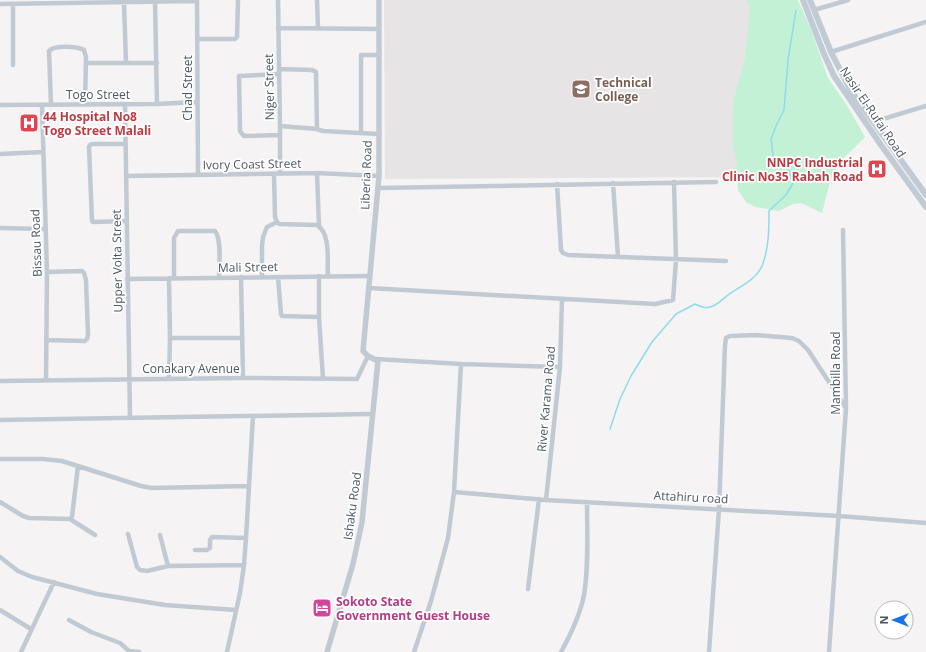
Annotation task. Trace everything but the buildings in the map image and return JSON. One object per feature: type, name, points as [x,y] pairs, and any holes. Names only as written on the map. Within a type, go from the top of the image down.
[{"type":"main road","name":"Nasir El-Rufai Road","points":[[803,0],[834,76],[880,145],[926,207]]},
{"type":"main road","name":"Nasir El-Rufai Road","points":[[810,0],[831,52],[851,91],[924,189],[926,195]]},
{"type":"street","points":[[197,39],[235,39],[238,35],[238,0]]},
{"type":"street","name":"Niger Street","points":[[278,0],[280,174]]},
{"type":"street","points":[[317,0],[318,28]]},
{"type":"street","name":"Liberia Road","points":[[368,356],[363,351],[379,176],[379,0]]},
{"type":"street","points":[[814,10],[848,0]]},
{"type":"street","points":[[155,1],[158,104]]},
{"type":"street","points":[[0,4],[197,1]]},
{"type":"street","name":"Chad Street","points":[[197,1],[198,175]]},
{"type":"street","points":[[124,3],[126,63]]},
{"type":"street","points":[[12,4],[13,65]]},
{"type":"street","points":[[831,52],[926,22]]},
{"type":"street","points":[[278,28],[379,29]]},
{"type":"street","points":[[51,105],[49,51],[51,48],[55,47],[80,47],[84,50],[86,57],[85,104]]},
{"type":"street","points":[[361,132],[361,55],[379,55]]},
{"type":"street","points":[[86,64],[157,63]]},
{"type":"street","points":[[280,135],[244,136],[240,131],[239,76],[279,71],[312,70],[316,72],[317,129]]},
{"type":"street","name":"Togo Street","points":[[0,105],[158,104],[197,102]]},
{"type":"street","name":"Upper Volta Street","points":[[125,104],[130,417]]},
{"type":"street","name":"Bissau Road","points":[[42,105],[47,272],[46,380]]},
{"type":"street","points":[[873,122],[926,106]]},
{"type":"street","points":[[280,126],[317,129],[323,131],[378,134]]},
{"type":"street","points":[[125,144],[90,145],[92,221],[127,221]]},
{"type":"street","points":[[0,154],[43,152]]},
{"type":"street","points":[[317,173],[319,227]]},
{"type":"street","name":"Ivory Coast Street","points":[[126,176],[317,173],[379,176]]},
{"type":"street","points":[[274,174],[275,217],[277,222]]},
{"type":"street","points":[[368,288],[502,294],[655,304],[673,300],[676,260],[674,182]]},
{"type":"street","points":[[378,188],[716,182]]},
{"type":"street","points":[[557,184],[561,250],[563,253],[568,255],[726,261]]},
{"type":"street","points":[[613,184],[618,257]]},
{"type":"street","points":[[262,276],[262,237],[267,227],[277,222],[280,224],[317,225],[325,233],[328,276]]},
{"type":"street","points":[[0,228],[45,229]]},
{"type":"street","name":"Mambilla Road","points":[[829,652],[846,408],[843,230]]},
{"type":"street","points":[[169,378],[174,238],[178,231],[215,231],[217,233],[219,239],[219,278]]},
{"type":"street","points":[[47,272],[82,271],[84,273],[86,280],[88,335],[85,341],[47,340]]},
{"type":"street","name":"Mali Street","points":[[128,279],[262,276],[370,276]]},
{"type":"street","points":[[319,276],[319,317],[324,379]]},
{"type":"street","points":[[241,277],[243,378]]},
{"type":"street","points":[[278,277],[282,316],[319,317]]},
{"type":"street","name":"River Karama Road","points":[[546,500],[560,367],[562,299]]},
{"type":"street","points":[[709,652],[719,509],[726,338],[730,336],[756,335],[792,338],[800,341],[808,350],[846,408]]},
{"type":"street","points":[[170,338],[242,338]]},
{"type":"street","points":[[368,356],[376,359],[461,364],[560,367]]},
{"type":"street","name":"Conakary Avenue","points":[[0,381],[169,378],[357,379],[368,356]]},
{"type":"street","name":"Ishaku Road","points":[[327,652],[353,564],[362,522],[378,361],[376,359]]},
{"type":"street","points":[[414,652],[443,559],[448,538],[454,492],[461,364]]},
{"type":"street","points":[[0,420],[372,414]]},
{"type":"street","points":[[227,652],[240,593],[244,565],[252,416]]},
{"type":"street","points":[[0,459],[43,459],[62,461],[141,486],[152,488],[249,486]]},
{"type":"street","points":[[70,519],[72,517],[78,466]]},
{"type":"street","name":"Attahiru road","points":[[454,492],[546,500],[839,516],[926,523]]},
{"type":"street","points":[[528,589],[539,499]]},
{"type":"street","points":[[0,502],[29,518],[70,519],[95,535]]},
{"type":"street","points":[[561,652],[573,630],[584,595],[587,554],[587,502]]},
{"type":"street","points":[[128,534],[137,567],[140,570],[147,571],[168,566],[244,565]]},
{"type":"street","points":[[160,536],[168,566]]},
{"type":"street","points":[[195,550],[207,550],[210,548],[210,540],[212,538],[246,538]]},
{"type":"street","points":[[0,557],[18,571],[32,577],[97,594],[166,604],[236,610]]},
{"type":"street","points":[[21,652],[54,582]]},
{"type":"street","points":[[0,610],[31,629]]},
{"type":"street","points":[[69,620],[91,632],[120,643],[129,651],[139,652]]},
{"type":"street","points":[[122,652],[124,647]]},
{"type":"shaded area","name":"Technical College","points":[[384,0],[797,0],[771,177],[385,179]]},
{"type":"green space","points":[[747,0],[798,0],[812,32],[828,78],[848,107],[865,137],[842,160],[831,178],[822,213],[801,203],[793,204],[779,211],[756,207],[747,203],[738,190],[737,165],[733,145],[733,119],[734,99],[745,58],[750,10]]},
{"type":"waterway","points":[[610,429],[620,399],[631,376],[652,342],[676,314],[695,304],[701,307],[710,307],[719,303],[752,279],[762,266],[769,231],[769,211],[786,195],[793,183],[786,163],[774,163],[771,139],[784,110],[788,60],[796,10]]},
{"type":"place","name":"Technical College","points":[[581,89]]},
{"type":"place","name":"44 Hospital No8 Togo Street Malali","points":[[29,123]]},
{"type":"place","name":"NNPC Industrial Clinic No35 Rabah Road","points":[[877,169]]},
{"type":"place","name":"Sokoto State Government Guest House","points":[[322,608]]}]
